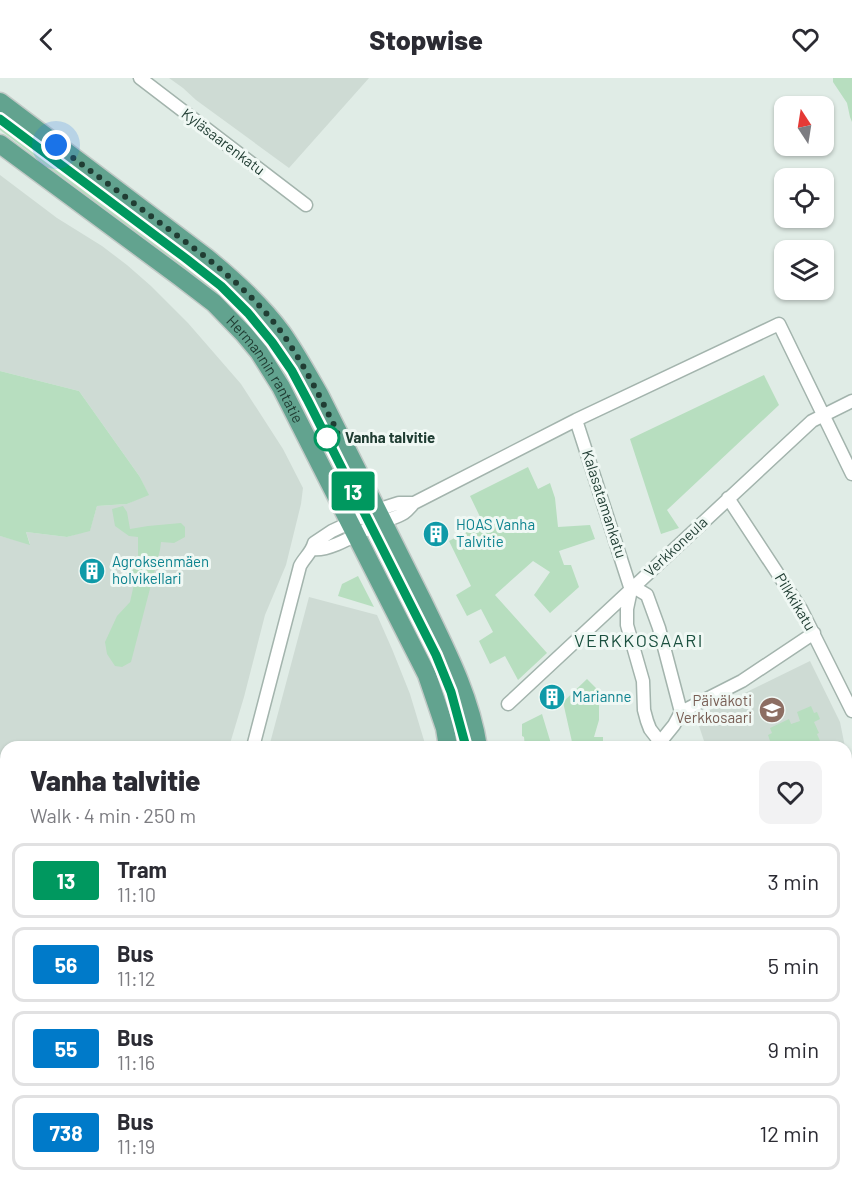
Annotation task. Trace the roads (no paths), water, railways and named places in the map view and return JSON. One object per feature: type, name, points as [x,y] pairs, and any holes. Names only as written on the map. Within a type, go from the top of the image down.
[{"type":"main road","points":[[0,102],[207,258],[268,315],[281,332],[305,370],[409,573],[454,667],[472,718],[477,741]]},
{"type":"main road","name":"Hermannin rantatie","points":[[0,144],[214,303],[259,352],[281,387],[427,675],[447,741]]},
{"type":"street","name":"Kyläsaarenkatu","points":[[140,78],[306,205]]},
{"type":"street","points":[[255,741],[300,566],[313,549],[314,543],[328,533],[352,529],[380,516],[406,512],[414,503],[576,420],[779,324],[852,474]]},
{"type":"street","name":"Verkkoneula","points":[[508,704],[812,421],[852,401]]},
{"type":"street","name":"Kalasatamankatu","points":[[576,420],[631,590],[627,609],[627,625],[643,681],[644,710],[656,741]]},
{"type":"street","name":"Pilkkikatu","points":[[728,498],[795,598],[852,711]]},
{"type":"street","points":[[631,590],[637,589],[647,595],[659,628],[681,712],[742,681],[814,633]]},
{"type":"street","name":"Kalasatamankatu","points":[[661,741],[681,712]]},
{"type":"tram line","points":[[0,119],[208,276],[238,303],[276,348],[307,399],[436,655],[451,692],[464,741]]},
{"type":"tram line","name":"13","points":[[0,119],[221,286],[272,342],[292,371],[307,399],[436,655],[459,716],[465,741]]},
{"type":"place","name":"Vanha talvitie","points":[[327,438]]},
{"type":"place","name":"HOAS Vanha Talvitie","points":[[436,534]]},
{"type":"place","name":"Agroksenmäen holvikellari","points":[[92,571]]},
{"type":"place","name":"Marianne","points":[[552,697]]},
{"type":"place","name":"Päiväkoti Verkkosaari","points":[[772,710]]},
{"type":"district","name":"VERKKOSAARI","points":[[639,641]]}]
